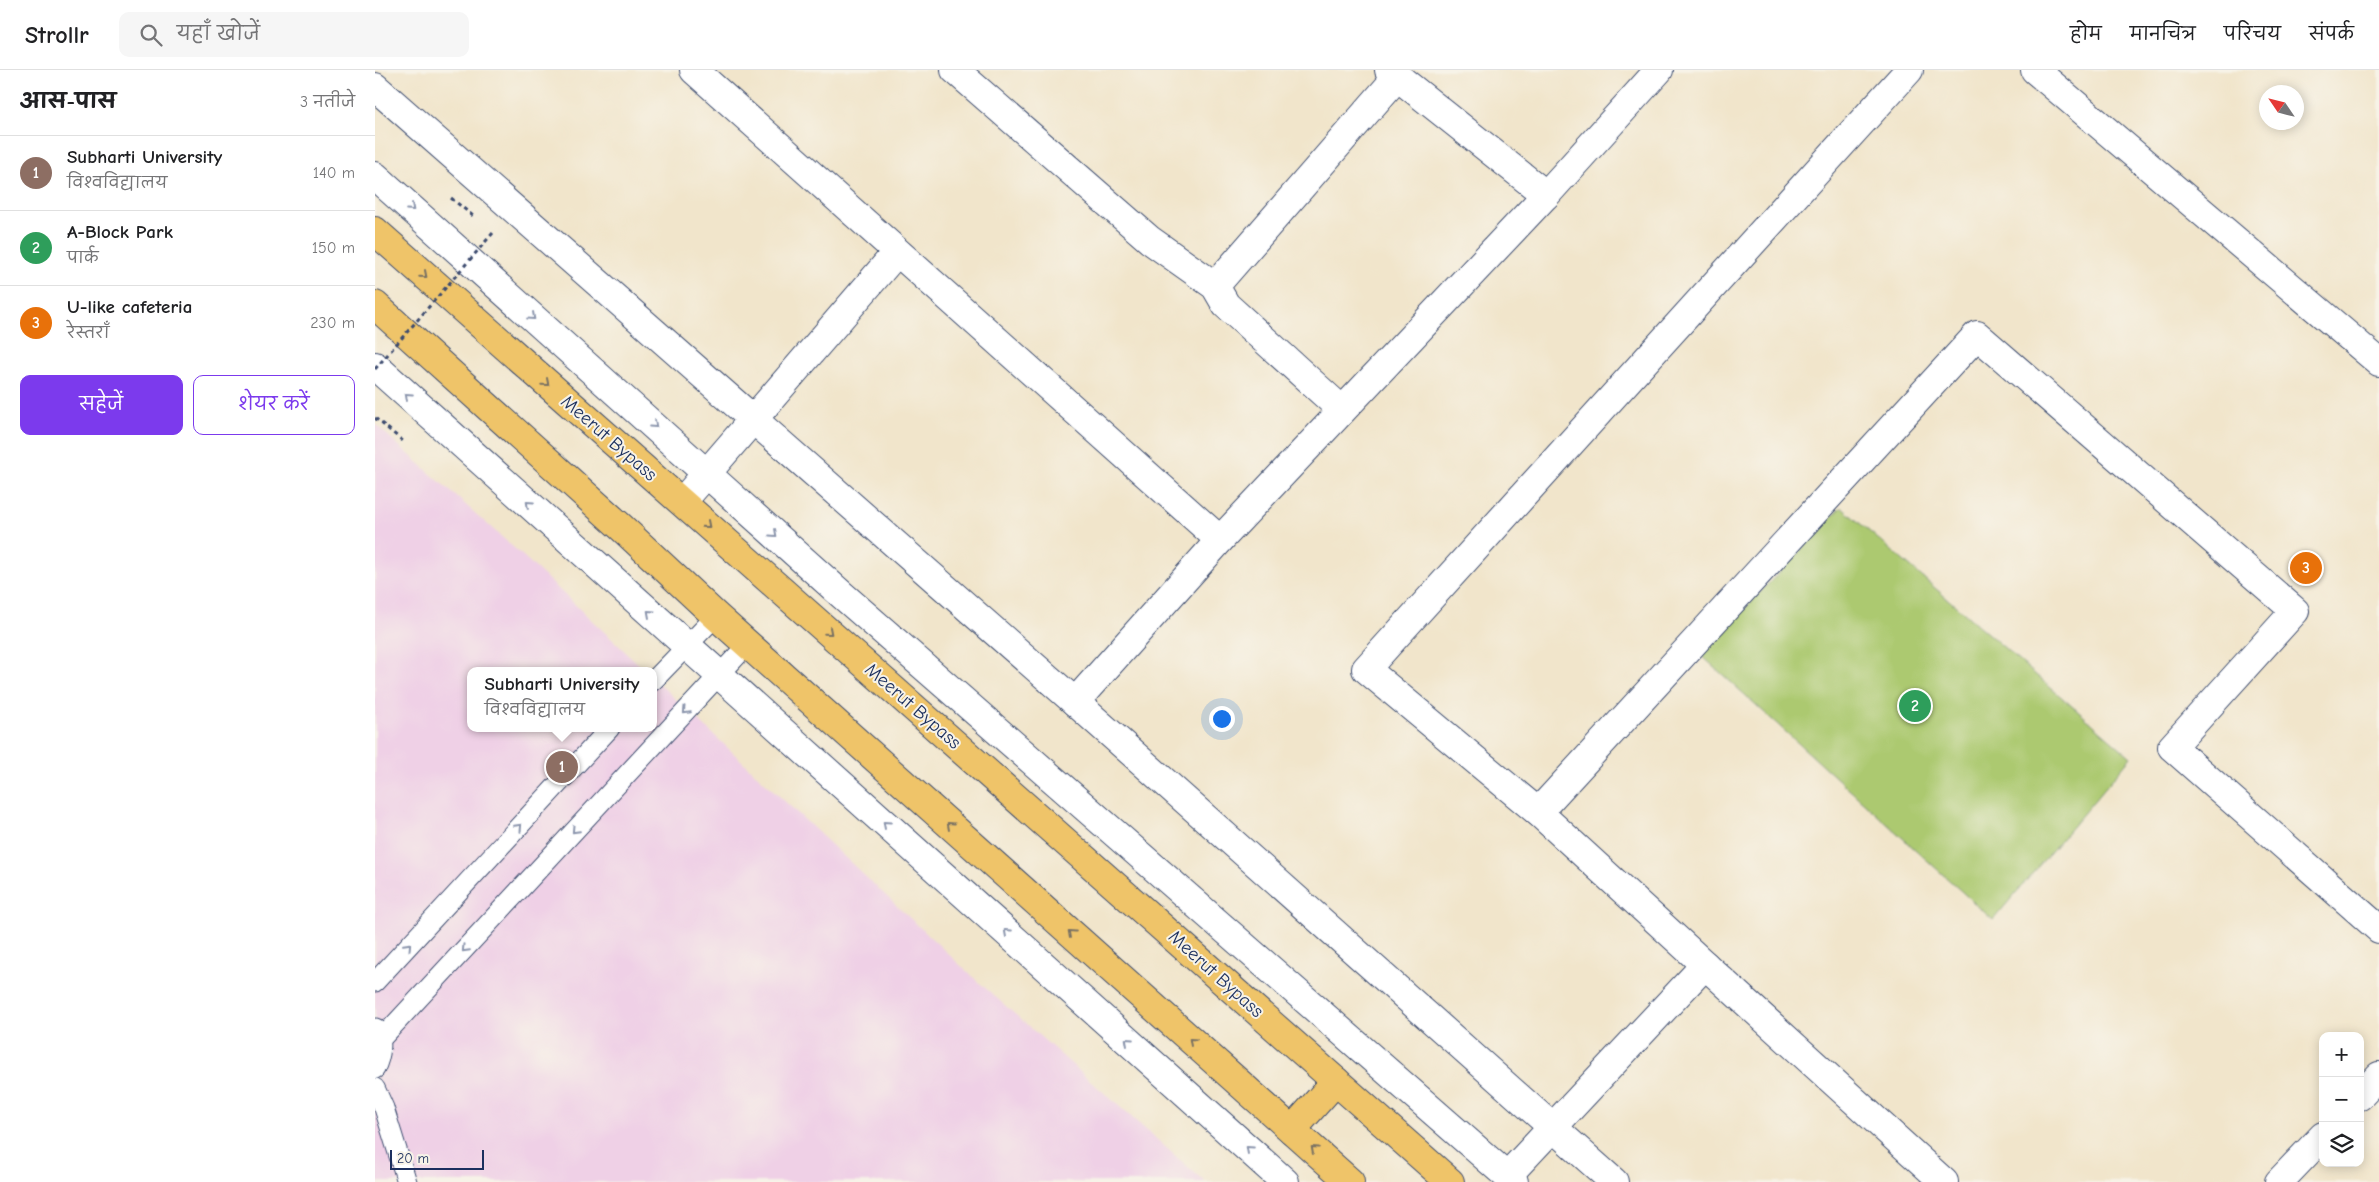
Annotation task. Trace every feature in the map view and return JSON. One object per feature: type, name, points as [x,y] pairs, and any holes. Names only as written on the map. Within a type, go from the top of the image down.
[{"type":"highway","name":"Meerut Bypass","points":[[375,231],[1449,1182]]},
{"type":"highway","points":[[375,305],[716,616],[1350,1182]]},
{"type":"highway","points":[[1292,1130],[1336,1081]]},
{"type":"street","points":[[694,70],[1220,540]]},
{"type":"street","points":[[955,70],[1150,240],[1215,286],[1226,305],[1342,410]]},
{"type":"street","points":[[1075,702],[1220,540],[1546,195],[1659,70]]},
{"type":"street","points":[[1909,70],[1366,669],[1538,812],[1943,1182]]},
{"type":"street","points":[[2035,70],[2379,362]]},
{"type":"street","points":[[1215,286],[1393,73],[1546,195]]},
{"type":"street","points":[[375,87],[1075,702],[1614,1182]]},
{"type":"street","points":[[375,176],[849,601],[1511,1179],[1554,1127],[1705,965]]},
{"type":"street","points":[[682,502],[897,252]]},
{"type":"street","points":[[1538,812],[1977,335],[2295,610],[2173,747],[2379,929]]},
{"type":"street","points":[[375,368],[687,645],[719,676],[1285,1182]]},
{"type":"street","points":[[2364,1092],[2379,1076]]},
{"type":"street","points":[[2279,1182],[2319,1140]]},
{"type":"lane","points":[[657,677],[716,616]]},
{"type":"lane","points":[[375,1069],[381,1053],[378,1033],[748,644]]},
{"type":"lane","points":[[375,982],[606,732]]},
{"type":"lane","points":[[375,1088],[384,1108],[407,1182]]},
{"type":"path","points":[[375,368],[493,233]]},
{"type":"path","points":[[375,418],[404,442]]},
{"type":"shaded area","points":[[375,424],[523,556],[642,667],[467,667],[467,732],[657,732],[657,682],[974,978],[1205,1182],[375,1182]]},
{"type":"green space","points":[[1841,507],[2131,757],[1993,920],[1701,655]]},
{"type":"place","name":"U-like cafeteria","points":[[2306,568]]},
{"type":"place","name":"A-Block Park","points":[[1915,706]]},
{"type":"place","name":"Subharti University","points":[[562,767]]}]
